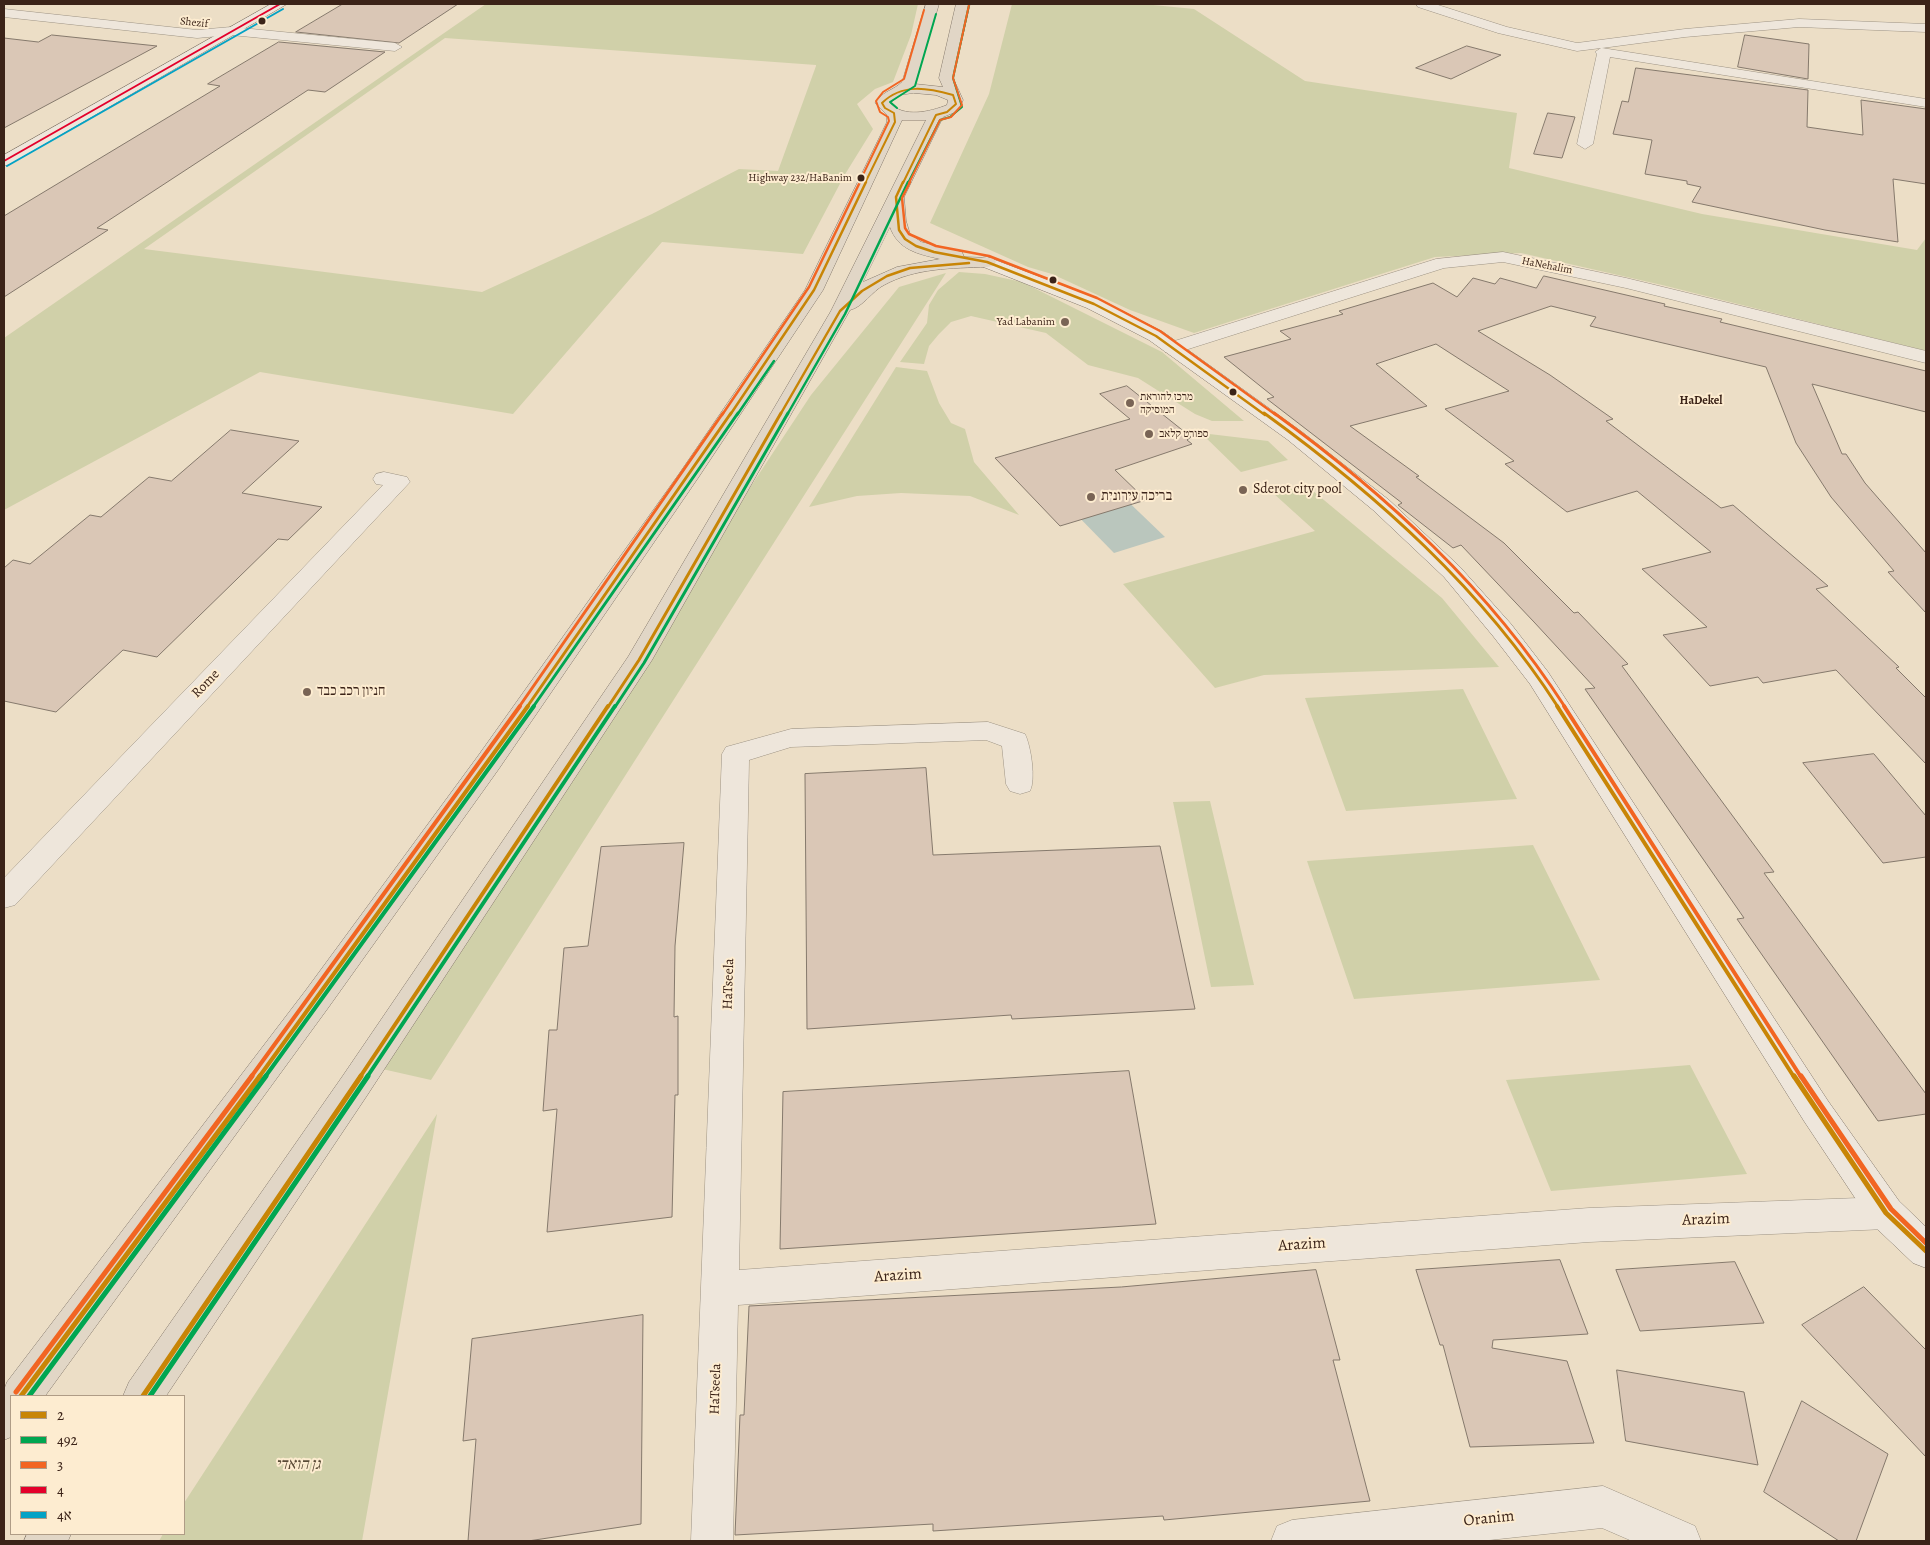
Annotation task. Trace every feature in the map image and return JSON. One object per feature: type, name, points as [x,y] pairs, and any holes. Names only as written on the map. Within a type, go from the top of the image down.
[{"type":"main road","points":[[23,1395],[312,1007],[466,795],[687,478],[814,290],[896,122],[898,101],[909,83],[932,4]]},
{"type":"main road","points":[[898,101],[912,116],[936,115],[953,108],[956,104],[946,78],[963,4]]},
{"type":"main road","points":[[898,101],[934,89],[953,95]]},
{"type":"main road","points":[[144,1395],[640,660],[840,311],[936,115]]},
{"type":"main road","points":[[896,197],[899,230],[905,239],[916,246],[934,252],[987,262]]},
{"type":"main road","points":[[840,311],[877,281],[910,269],[936,265],[987,262]]},
{"type":"street","name":"Shezif","points":[[19,4],[219,26],[231,31]]},
{"type":"street","points":[[4,161],[280,4]]},
{"type":"street","points":[[1422,4],[1503,30],[1604,53],[1926,103]]},
{"type":"street","name":"Shezif","points":[[4,13],[197,34],[231,31]]},
{"type":"street","points":[[1577,47],[1799,18],[1926,28]]},
{"type":"street","points":[[231,31],[395,47]]},
{"type":"street","points":[[1585,144],[1604,53]]},
{"type":"street","name":"HaNehalim","points":[[1172,348],[1442,263],[1503,257],[1626,283],[1926,357]]},
{"type":"street","points":[[987,262],[1094,304],[1156,336],[1295,436],[1381,505],[1452,572],[1502,630],[1544,685],[1816,1111],[1886,1214],[1926,1251]]},
{"type":"street","name":"Rome","points":[[4,898],[399,482],[384,479]]},
{"type":"street","name":"HaTseela","points":[[712,1541],[736,754],[790,738],[988,731],[1015,741],[1020,784]]},
{"type":"street","name":"Arazim","points":[[719,1289],[1579,1225],[1886,1214]]},
{"type":"street","name":"Oranim","points":[[1292,1541],[1603,1507],[1680,1541]]},
{"type":"green space","points":[[486,4],[918,4],[911,35],[893,82],[875,89],[857,104],[873,129],[844,176],[803,254],[662,242],[513,414],[260,372],[4,510],[4,338]],"holes":[[[445,38],[816,65],[778,171],[739,169],[652,214],[482,292],[144,249]]]},
{"type":"green space","points":[[1012,4],[1143,4],[1194,9],[1305,81],[1517,113],[1509,168],[1702,214],[1917,250],[1926,238],[1926,351],[1662,285],[1521,253],[1435,257],[1194,333],[1130,310],[1052,274],[1028,267],[930,223],[989,94]]},
{"type":"green space","points":[[959,272],[985,274],[1022,282],[1162,352],[1244,421],[1212,421],[1195,414],[1138,378],[1088,365],[1046,333],[971,316],[951,322],[939,334],[929,346],[924,364],[900,362],[927,323],[929,305],[938,290]]},
{"type":"green space","points":[[946,273],[431,1080],[369,1066],[811,395],[899,287]]},
{"type":"green space","points":[[896,367],[927,371],[939,403],[951,423],[965,429],[974,462],[1019,515],[970,496],[901,493],[857,496],[809,507]]},
{"type":"green space","points":[[1201,433],[1268,441],[1288,460],[1241,472]]},
{"type":"green space","points":[[1307,486],[1442,598],[1499,667],[1264,675],[1215,688],[1123,584],[1315,531],[1273,493]]},
{"type":"green space","points":[[1463,689],[1517,799],[1346,811],[1305,698]]},
{"type":"green space","points":[[1210,801],[1254,985],[1211,987],[1173,802]]},
{"type":"green space","points":[[1533,845],[1600,980],[1354,999],[1307,861]]},
{"type":"green space","points":[[1690,1065],[1747,1174],[1551,1191],[1506,1080]]},
{"type":"green space","name":"גן הואדי","points":[[437,1114],[362,1541],[159,1541],[162,1535],[185,1535],[185,1501]]},
{"type":"shaded area","name":"בריכה עירונית","points":[[1067,443],[1165,537],[1114,553],[1020,457]]},
{"type":"building","points":[[343,4],[458,4],[399,43],[296,32]]},
{"type":"building","points":[[52,35],[157,46],[4,128],[4,38],[38,42]]},
{"type":"building","points":[[1745,35],[1809,44],[1808,79],[1738,67]]},
{"type":"building","points":[[279,42],[385,52],[325,92],[308,90],[97,228],[108,230],[4,297],[4,216],[220,86],[208,84]]},
{"type":"building","points":[[1467,46],[1501,55],[1451,79],[1416,68]]},
{"type":"building","points":[[1636,68],[1808,90],[1807,127],[1863,135],[1861,100],[1926,109],[1926,184],[1893,179],[1898,242],[1825,230],[1692,202],[1701,187],[1687,184],[1687,181],[1645,174],[1652,140],[1613,134],[1622,101],[1628,102]]},
{"type":"building","points":[[1548,113],[1575,117],[1562,158],[1534,154]]},
{"type":"building","points":[[1544,276],[1722,319],[1720,322],[1926,371],[1926,412],[1812,384],[1842,454],[1846,454],[1865,483],[1926,553],[1926,613],[1888,572],[1894,571],[1831,497],[1796,443],[1766,367],[1590,326],[1596,317],[1551,306],[1478,331],[1550,375],[1613,419],[1606,421],[1721,508],[1733,505],[1828,586],[1816,589],[1899,667],[1896,668],[1926,698],[1926,764],[1836,670],[1763,683],[1758,677],[1710,686],[1663,635],[1707,627],[1642,569],[1711,552],[1637,491],[1567,512],[1505,464],[1514,461],[1445,409],[1509,391],[1436,344],[1376,364],[1427,406],[1350,426],[1419,476],[1416,477],[1504,543],[1574,613],[1578,612],[1628,664],[1622,666],[1774,872],[1764,873],[1926,1094],[1926,1114],[1878,1121],[1737,919],[1744,918],[1585,689],[1595,688],[1534,622],[1461,545],[1453,548],[1398,505],[1402,503],[1267,399],[1274,397],[1224,357],[1291,339],[1280,331],[1343,314],[1339,311],[1433,283],[1457,297],[1473,278],[1495,284],[1500,278],[1536,288]]},
{"type":"building","points":[[1127,386],[1191,437],[1187,440],[1192,444],[1115,470],[1146,500],[1060,526],[995,458],[1130,419],[1100,394]]},
{"type":"building","points":[[231,430],[299,441],[242,493],[322,507],[288,540],[278,539],[157,657],[123,650],[56,712],[4,701],[4,568],[13,560],[30,564],[90,515],[101,517],[149,477],[171,481]]},
{"type":"building","points":[[1874,754],[1926,816],[1926,857],[1883,863],[1803,763]]},
{"type":"building","points":[[926,768],[933,855],[1160,846],[1195,1009],[1012,1019],[1011,1015],[807,1029],[805,774]]},
{"type":"building","points":[[684,843],[675,946],[674,1017],[678,1016],[678,1095],[675,1095],[672,1217],[547,1232],[557,1109],[543,1111],[549,1030],[557,1030],[564,948],[588,946],[601,847]]},
{"type":"building","points":[[1129,1071],[1156,1224],[780,1249],[783,1092]]},
{"type":"building","points":[[1560,1260],[1588,1334],[1493,1340],[1492,1348],[1567,1361],[1594,1443],[1470,1447],[1443,1345],[1440,1345],[1416,1270]]},
{"type":"building","points":[[1735,1262],[1764,1323],[1640,1331],[1616,1270]]},
{"type":"building","points":[[1316,1270],[1340,1360],[1333,1360],[1370,1501],[1164,1520],[1163,1516],[933,1531],[933,1524],[735,1535],[740,1415],[744,1415],[749,1306],[1121,1287]]},
{"type":"building","points":[[1864,1287],[1926,1350],[1926,1457],[1802,1325]]},
{"type":"building","points":[[643,1315],[641,1524],[528,1541],[468,1541],[476,1439],[463,1441],[472,1339]]},
{"type":"building","points":[[1617,1370],[1744,1392],[1758,1465],[1626,1441]]},
{"type":"building","points":[[1802,1401],[1888,1454],[1856,1541],[1839,1541],[1764,1492]]},
{"type":"transit line","name":"4","points":[[4,161],[280,4]]},
{"type":"transit line","name":"492","points":[[151,1395],[359,1090],[644,663],[845,314],[933,131],[940,120],[950,117],[962,107],[953,78],[969,5]]},
{"type":"transit line","name":"3","points":[[969,5],[953,78],[962,105],[951,117],[940,120],[902,198],[905,228],[909,234],[936,246],[989,256],[1061,283],[1097,298],[1160,331],[1299,431],[1385,500],[1457,568],[1507,626],[1544,675],[1821,1108],[1891,1209],[1926,1243]]},
{"type":"transit line","name":"4א","points":[[7,166],[283,9]]},
{"type":"transit line","name":"3","points":[[16,1392],[312,995],[483,759],[682,474],[809,287],[889,121],[888,117],[880,112],[876,101],[883,92],[904,79],[924,10]]},
{"type":"transit line","name":"492","points":[[897,108],[890,102],[915,86],[936,14]]},
{"type":"transit line","name":"2","points":[[22,1395],[317,999],[488,763],[687,478],[814,290],[895,122],[894,113],[885,108],[882,103],[889,96],[897,92],[915,88],[935,90],[953,95],[956,104],[947,112],[936,115],[896,197],[899,230],[905,239],[916,246],[934,252],[987,262],[1059,289],[1094,304],[1156,336],[1295,436],[1381,505],[1452,572],[1502,630],[1539,678],[1816,1111],[1886,1213],[1926,1251]]},
{"type":"transit line","name":"2","points":[[144,1395],[354,1087],[639,660],[840,311],[872,284],[898,271],[933,264],[969,263]]},
{"type":"transit line","name":"492","points":[[30,1395],[407,883],[684,493],[774,361]]},
{"type":"place","name":"Highway 232/HaBanim","points":[[861,178]]},
{"type":"place","name":"Yad Labanim","points":[[1065,322]]},
{"type":"place","name":"מרכז להוראת המוסיקה","points":[[1130,403]]},
{"type":"place","name":"ספורט קלאב","points":[[1149,434]]},
{"type":"place","name":"Sderot city pool","points":[[1243,490]]},
{"type":"place","name":"בריכה עירונית","points":[[1091,497]]},
{"type":"place","name":"חניון רכב כבד","points":[[307,692]]},
{"type":"district","name":"HaDekel","points":[[1701,401]]}]
